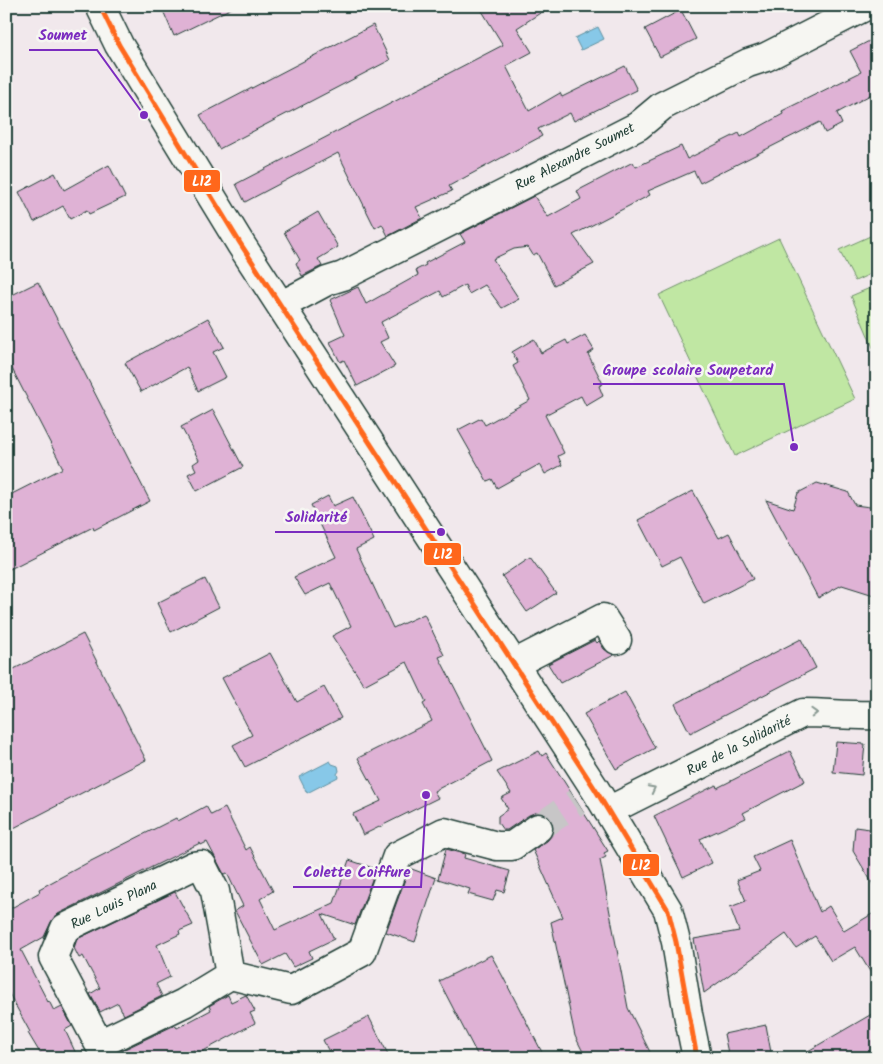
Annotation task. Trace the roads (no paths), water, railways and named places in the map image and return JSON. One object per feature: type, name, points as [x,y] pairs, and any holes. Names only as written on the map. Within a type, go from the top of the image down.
[{"type":"street","points":[[100,6],[119,45],[240,243],[514,664],[594,800],[668,910],[676,942],[697,1058]]},
{"type":"street","name":"Rue Alexandre Soumet","points":[[282,305],[638,126],[662,106],[748,63],[766,57],[866,6]]},
{"type":"street","points":[[514,664],[604,618],[617,640]]},
{"type":"street","name":"Rue de la Solidarité","points":[[594,800],[803,714],[829,712],[858,716],[877,715]]},
{"type":"street","points":[[230,975],[291,990],[362,952],[397,856],[444,832],[497,846],[512,846],[538,828]]},
{"type":"street","name":"Rue Louis Plana","points":[[202,865],[215,890],[230,975],[184,1003],[99,1044],[54,957],[66,928],[193,866],[202,865]]},
{"type":"water","points":[[598,27],[604,39],[581,50],[575,38]]},
{"type":"water","points":[[330,761],[338,766],[338,777],[307,793],[299,777]]},
{"type":"tunnel","points":[[538,828],[577,802]]},
{"type":"place","name":"Soumet","points":[[144,115]]},
{"type":"place","name":"Groupe scolaire Soupetard","points":[[794,447]]},
{"type":"place","name":"Solidarité","points":[[441,532]]},
{"type":"place","name":"Colette Coiffure","points":[[426,795]]}]
